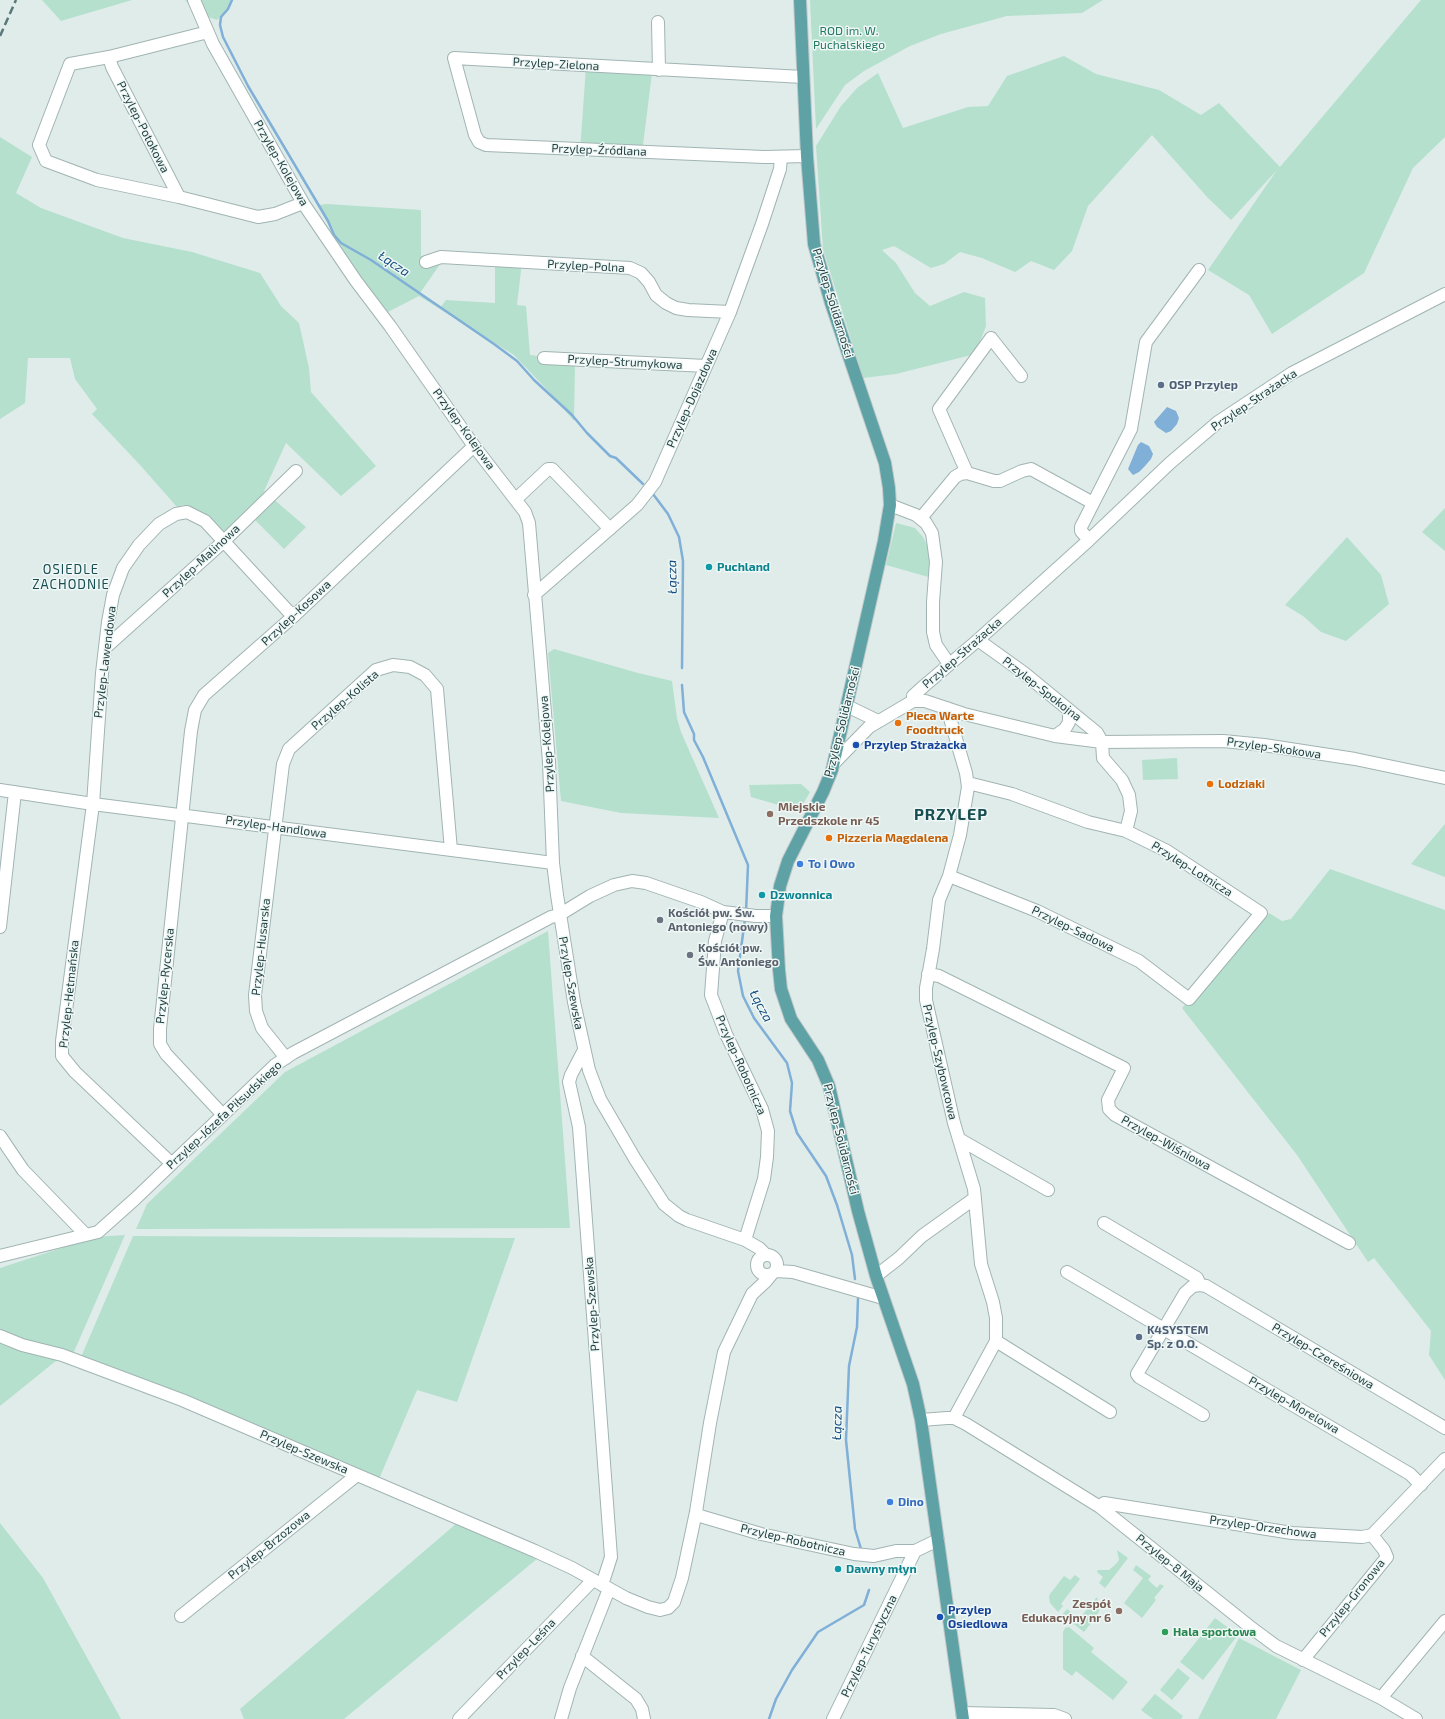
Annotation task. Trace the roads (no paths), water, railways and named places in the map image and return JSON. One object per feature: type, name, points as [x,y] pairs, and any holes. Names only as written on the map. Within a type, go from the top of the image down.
[{"type":"main road","name":"Przylep-Solidarności","points":[[800,0],[811,224],[818,263],[885,463],[890,488],[890,505],[884,541],[835,762],[823,792],[783,873],[776,916],[781,988],[791,1019],[818,1060],[829,1086],[858,1211],[876,1276],[908,1368],[921,1420],[963,1716]]},
{"type":"street","name":"Przylep-Kolejowa","points":[[194,0],[213,44],[303,203],[356,281],[394,332],[474,446],[525,512],[529,523],[549,762],[553,863],[559,915]]},
{"type":"street","points":[[658,22],[659,70]]},
{"type":"street","name":"Przylep-Potokowa","points":[[208,32],[109,57],[70,64],[39,145],[46,162],[97,180],[179,197],[258,217],[275,214],[303,203]]},
{"type":"street","name":"Przylep-Potokowa","points":[[109,57],[179,197]]},
{"type":"street","name":"Przylep-Zielona","points":[[454,58],[803,77]]},
{"type":"street","name":"Przylep-Źródlana","points":[[454,58],[475,135],[479,142],[486,146],[782,157],[807,156]]},
{"type":"street","name":"Przylep-Dojazdowa","points":[[534,595],[637,505],[655,482],[730,312],[762,224],[780,169],[782,157]]},
{"type":"street","name":"Przylep-Polna","points":[[426,262],[441,257],[630,268],[641,273],[649,282],[656,295],[666,303],[676,308],[730,312]]},
{"type":"street","points":[[1089,540],[1081,531],[1081,527],[1106,481],[1131,429],[1146,342],[1199,270]]},
{"type":"street","name":"Przylep-Strażacka","points":[[835,762],[861,734],[878,721],[913,700],[913,696],[978,640],[1089,540],[1170,463],[1218,422],[1292,373],[1445,294]]},
{"type":"street","points":[[967,473],[939,408],[991,338],[1021,376]]},
{"type":"street","name":"Przylep-Strumykowa","points":[[544,358],[706,366]]},
{"type":"street","name":"Przylep-Kosowa","points":[[182,814],[191,731],[195,710],[204,695],[295,615],[474,446]]},
{"type":"street","points":[[516,499],[548,469],[552,469],[610,529]]},
{"type":"street","points":[[921,518],[955,477],[960,474],[967,473],[994,481],[1000,481],[1022,471],[1031,469],[1093,503]]},
{"type":"street","name":"Przylep-Malinowa","points":[[105,648],[222,542],[296,471]]},
{"type":"street","points":[[890,505],[904,509],[921,518],[930,528],[934,540],[936,562],[933,602],[934,638],[939,650],[950,664]]},
{"type":"street","name":"Przylep-Lawendowa","points":[[93,804],[105,648],[113,595],[123,568],[140,545],[159,524],[176,514],[187,512],[205,521],[222,542],[288,611],[295,615]]},
{"type":"street","name":"Przylep-Spokojna","points":[[978,640],[1024,673],[1069,710],[1096,733],[1102,742]]},
{"type":"street","name":"Przylep-Kolista","points":[[276,827],[283,764],[289,749],[376,670],[393,666],[410,667],[425,675],[437,689],[451,850]]},
{"type":"street","points":[[924,686],[935,704]]},
{"type":"street","name":"Przylep-Skokowa","points":[[913,700],[935,704],[1025,730],[1056,736],[1102,742],[1223,741],[1257,744],[1355,759],[1445,778]]},
{"type":"street","points":[[847,706],[878,721]]},
{"type":"street","name":"Przylep-Szybowcowa","points":[[947,708],[968,783],[965,811],[960,835],[949,876],[939,900],[933,949],[926,988],[927,1009],[959,1139],[974,1189],[981,1264],[996,1318],[996,1341]]},
{"type":"street","points":[[1056,736],[1065,729],[1069,722],[1069,710]]},
{"type":"street","points":[[1102,742],[1103,758],[1122,780],[1129,795],[1131,811],[1126,831]]},
{"type":"street","name":"Przylep-Lotnicza","points":[[968,783],[1012,794],[1088,822],[1126,831],[1166,851],[1261,913],[1189,999]]},
{"type":"street","name":"Przylep-Handlowa","points":[[0,790],[93,804],[182,814],[553,863]]},
{"type":"street","points":[[0,927],[15,792]]},
{"type":"street","name":"Przylep-Hetmańska","points":[[93,804],[62,1041],[62,1056],[75,1072],[171,1163]]},
{"type":"street","name":"Przylep-Rycerska","points":[[182,814],[160,1029],[160,1044],[166,1054],[223,1115]]},
{"type":"street","name":"Przylep-Husarska","points":[[276,827],[255,995],[256,1011],[262,1028],[286,1058]]},
{"type":"street","name":"Przylep-Sadowa","points":[[949,876],[1036,911],[1139,961],[1189,999]]},
{"type":"street","points":[[559,915],[596,893],[614,885],[632,881],[667,889],[723,912],[756,916],[776,916]]},
{"type":"street","name":"Przylep-Robotnicza","points":[[723,912],[715,942],[711,995],[726,1034],[762,1109],[768,1131],[764,1179],[750,1243]]},
{"type":"street","name":"Przylep-Józefa Piłsudskiego","points":[[0,1256],[98,1232],[136,1198],[275,1065],[551,917],[559,915]]},
{"type":"street","name":"Przylep-Szewska","points":[[559,915],[574,1002],[589,1070],[600,1098],[652,1188],[672,1212],[687,1220],[750,1243]]},
{"type":"street","name":"Przylep-Wiśniowa","points":[[928,974],[939,976],[1124,1068],[1108,1100],[1109,1109],[1114,1115],[1349,1243]]},
{"type":"street","name":"Przylep-Szewska","points":[[561,1719],[570,1688],[582,1656],[601,1585],[611,1557],[579,1127],[569,1082],[584,1050]]},
{"type":"street","points":[[0,1136],[23,1170],[85,1234]]},
{"type":"street","points":[[959,1139],[1048,1190]]},
{"type":"street","points":[[876,1276],[932,1228],[975,1198]]},
{"type":"street","name":"Przylep-Czereśniowa","points":[[1104,1223],[1197,1278],[1200,1284],[1206,1286],[1445,1428]]},
{"type":"street","points":[[750,1243],[767,1265],[883,1298]]},
{"type":"street","points":[[601,1585],[626,1598],[660,1610],[668,1608],[674,1602],[677,1596],[696,1512],[710,1423],[724,1352],[752,1294],[766,1281],[767,1265]]},
{"type":"street","name":"Przylep-Morelowa","points":[[1067,1272],[1410,1474],[1420,1484]]},
{"type":"street","points":[[1200,1284],[1193,1286],[1185,1293],[1137,1374],[1139,1377],[1203,1415]]},
{"type":"street","name":"Przylep-Szewska","points":[[0,1336],[22,1344],[62,1355],[182,1400],[535,1551],[572,1568],[601,1585]]},
{"type":"street","points":[[921,1420],[954,1418],[996,1341],[1110,1412]]},
{"type":"street","name":"Przylep-8 Maja","points":[[954,1418],[1100,1507],[1276,1646],[1381,1698],[1416,1719]]},
{"type":"street","points":[[1372,1535],[1445,1459]]},
{"type":"street","name":"Przylep-Brzozowa","points":[[181,1616],[357,1475]]},
{"type":"street","name":"Przylep-Orzechowa","points":[[1100,1507],[1104,1503],[1303,1535],[1362,1538],[1372,1535]]},
{"type":"street","name":"Przylep-Robotnicza","points":[[696,1512],[700,1516],[761,1534],[854,1554],[874,1556],[896,1551],[915,1551],[938,1540]]},
{"type":"street","name":"Przylep-Gronowa","points":[[1303,1660],[1387,1558],[1384,1550],[1372,1535]]},
{"type":"street","name":"Przylep-Turystyczna","points":[[833,1719],[915,1551]]},
{"type":"street","name":"Przylep-Leśna","points":[[459,1719],[601,1585]]},
{"type":"street","points":[[1381,1698],[1445,1621]]},
{"type":"street","points":[[582,1656],[636,1699],[642,1709],[644,1719]]},
{"type":"street","points":[[963,1716],[1054,1715],[1065,1719]]},
{"type":"water","points":[[1167,407],[1176,411],[1179,418],[1177,424],[1171,431],[1166,433],[1157,427],[1154,422]]},
{"type":"water","points":[[1141,442],[1149,446],[1153,454],[1145,466],[1133,475],[1128,469],[1138,445]]},
{"type":"waterway","name":"Łącza","points":[[232,0],[228,9],[221,17],[220,25],[223,37],[248,86],[328,221],[334,235],[341,243],[371,260],[517,361],[534,380],[572,415],[587,433],[610,456],[616,458],[643,484]]},
{"type":"waterway","name":"Łącza","points":[[653,494],[668,514],[679,537],[683,561],[682,668]]},
{"type":"waterway","name":"Łącza","points":[[682,685],[684,712],[694,734],[694,740],[703,757],[748,865],[746,912]]},
{"type":"waterway","name":"Łącza","points":[[745,919],[738,971],[743,996],[754,1018],[787,1063],[792,1083],[790,1111],[797,1133],[826,1176],[837,1205],[852,1255],[855,1279]]},
{"type":"waterway","name":"Łącza","points":[[858,1298],[857,1327],[849,1366],[846,1440],[855,1529],[861,1549]]},
{"type":"waterway","name":"Łącza","points":[[769,1719],[776,1699],[792,1670],[818,1632],[864,1605],[869,1590]]},
{"type":"railway","points":[[0,36],[16,0]]},
{"type":"place","name":"OSP Przylep","points":[[1161,385]]},
{"type":"place","name":"Puchland","points":[[709,567]]},
{"type":"place","name":"Pieca Warte Foodtruck","points":[[898,723]]},
{"type":"place","name":"Przylep Strażacka","points":[[856,745]]},
{"type":"place","name":"Lodziaki","points":[[1210,784]]},
{"type":"place","name":"Miejskie Przedszkole nr 45","points":[[770,814]]},
{"type":"place","name":"Pizzeria Magdalena","points":[[829,838]]},
{"type":"place","name":"To i Owo","points":[[800,864]]},
{"type":"place","name":"Dzwonnica","points":[[762,895]]},
{"type":"place","name":"Kościół pw. Św. Antoniego (nowy)","points":[[660,920]]},
{"type":"place","name":"Kościół pw. Św. Antoniego","points":[[690,955]]},
{"type":"place","name":"K4SYSTEM Sp. z O.O.","points":[[1139,1337]]},
{"type":"place","name":"Dino","points":[[890,1502]]},
{"type":"place","name":"Dawny młyn","points":[[838,1569]]},
{"type":"place","name":"Zespół Edukacyjny nr 6","points":[[1119,1611]]},
{"type":"place","name":"Przylep Osiedlowa","points":[[940,1617]]},
{"type":"place","name":"Hala sportowa","points":[[1165,1632]]},
{"type":"district","name":"OSIEDLE ZACHODNIE","points":[[71,578]]},
{"type":"district","name":"PRZYLEP","points":[[951,815]]},
{"type":"park label","name":"ROD im. W. Puchalskiego","points":[[849,38]]}]
